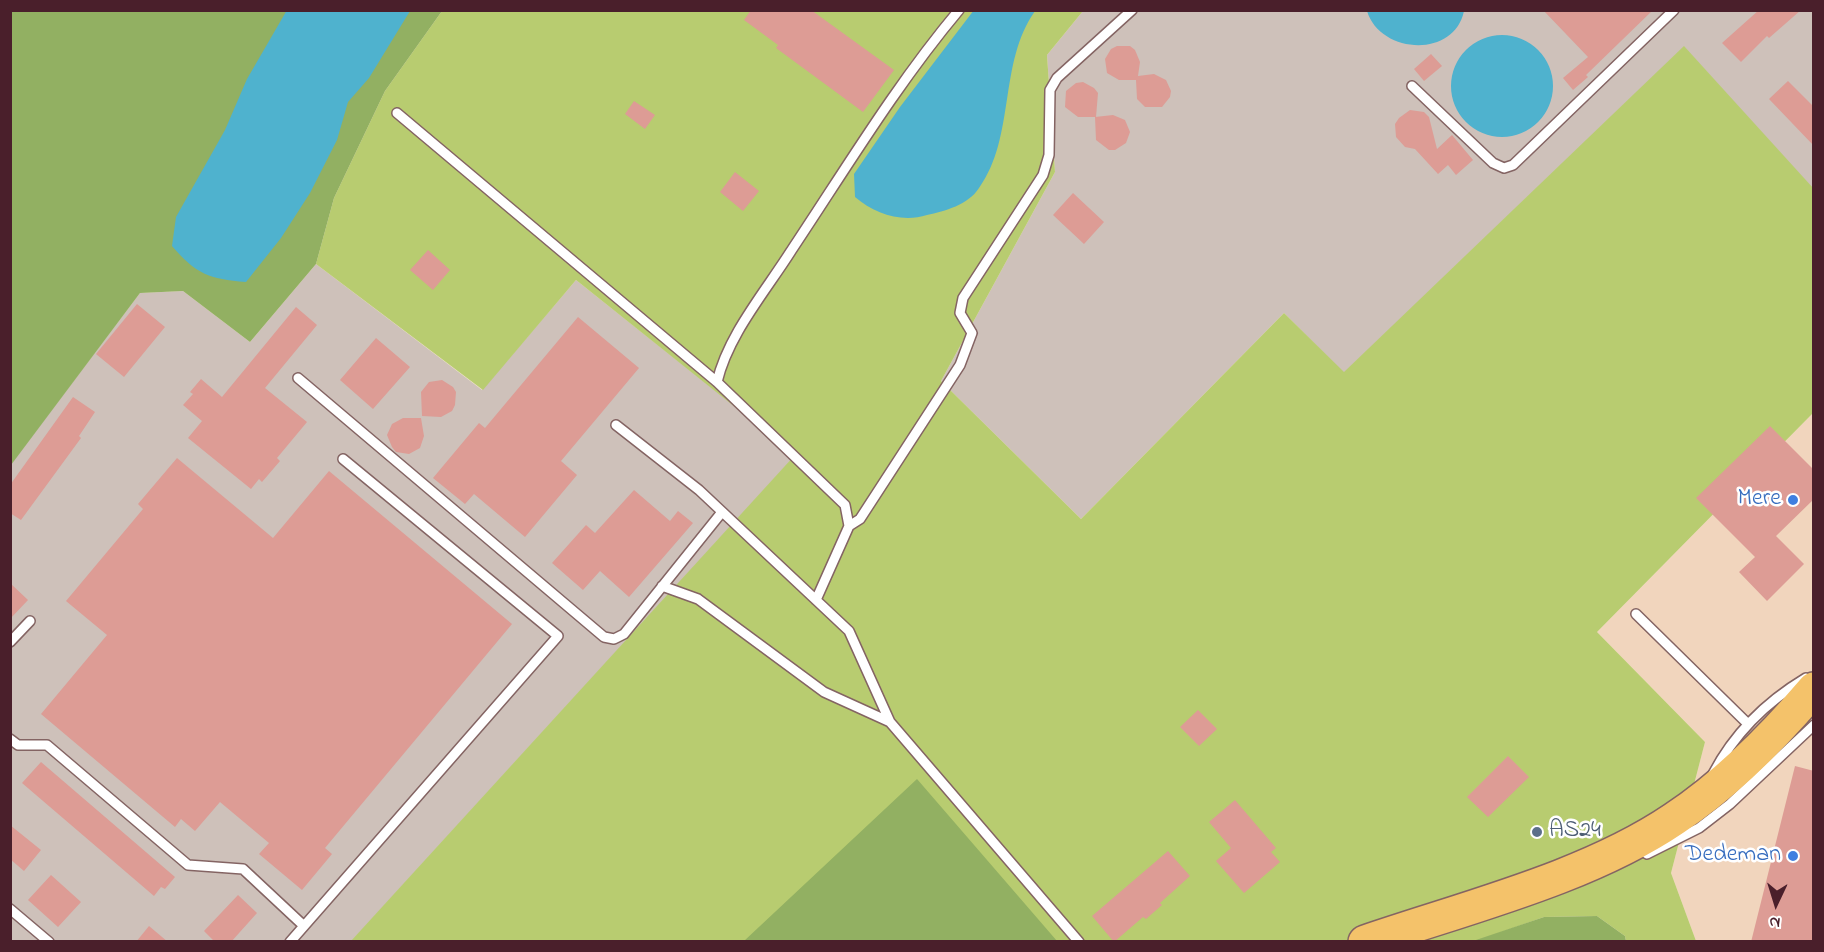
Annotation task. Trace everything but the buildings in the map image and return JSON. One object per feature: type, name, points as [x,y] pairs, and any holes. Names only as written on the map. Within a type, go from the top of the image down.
[{"type":"highway","points":[[1365,942],[1514,892],[1623,848],[1674,819],[1700,800],[1766,741],[1814,689]]},
{"type":"lane","points":[[717,382],[721,363],[747,318],[864,140],[934,40],[959,10]]},
{"type":"lane","points":[[816,600],[849,526],[860,519],[960,365],[972,333],[960,313],[963,298],[1042,175],[1049,155],[1050,90],[1057,78],[1132,10]]},
{"type":"lane","points":[[1412,86],[1493,163],[1504,168],[1513,165],[1674,10]]},
{"type":"lane","points":[[397,113],[717,382],[845,505],[849,526]]},
{"type":"lane","points":[[298,378],[595,632],[614,639],[624,634],[722,512]]},
{"type":"lane","points":[[616,425],[699,490],[849,631],[890,722],[1078,942]]},
{"type":"lane","points":[[290,942],[558,636],[343,459]]},
{"type":"lane","points":[[662,586],[698,599],[824,692],[890,722]]},
{"type":"lane","points":[[1636,614],[1747,723]]},
{"type":"lane","points":[[10,642],[30,621]]},
{"type":"lane","points":[[1700,800],[1722,756],[1747,723],[1785,691],[1814,674]]},
{"type":"lane","points":[[1638,858],[1699,828],[1730,804],[1814,725]]},
{"type":"lane","points":[[10,739],[18,745],[47,745],[188,865],[243,869],[304,926]]},
{"type":"lane","points":[[1514,892],[1557,890]]},
{"type":"lane","points":[[10,909],[49,942]]},
{"type":"shaded area","points":[[1083,11],[1813,11],[1813,189],[1684,47],[1344,373],[1284,313],[1081,519],[941,381],[1055,172],[1047,55]]},
{"type":"shaded area","points":[[316,264],[482,390],[576,280],[796,455],[351,942],[11,941],[10,465],[140,293],[183,291],[250,342]]},
{"type":"shaded area","points":[[1813,413],[1813,941],[1696,941],[1671,873],[1705,742],[1597,632]]},
{"type":"green space","points":[[11,11],[442,11],[385,91],[334,198],[316,264],[250,342],[183,291],[140,293],[11,465]]},
{"type":"green space","points":[[442,11],[1083,11],[1047,55],[1055,172],[941,381],[1081,519],[1284,313],[1344,372],[1684,46],[1814,189],[1813,413],[1597,632],[1705,742],[1671,873],[1696,941],[1626,941],[1625,936],[1597,916],[1544,917],[1473,942],[351,941],[795,455],[576,280],[483,390],[316,264],[334,198],[385,91]]},
{"type":"green space","points":[[917,779],[1057,941],[744,941]]},
{"type":"green space","points":[[1597,916],[1625,936],[1626,941],[1473,941],[1544,917]]},
{"type":"water","points":[[287,10],[410,11],[369,78],[348,102],[337,140],[310,193],[281,238],[246,282],[213,277],[188,263],[172,246],[176,217],[225,130],[247,79]]},
{"type":"water","points":[[974,10],[1035,11],[1023,31],[1016,53],[998,146],[991,168],[969,199],[948,209],[908,218],[889,215],[871,208],[855,197],[854,174],[900,107]]},
{"type":"water","points":[[1367,10],[1464,11],[1457,27],[1446,37],[1432,43],[1417,45],[1401,43],[1386,36],[1374,25]]},
{"type":"water","points":[[1502,35],[1531,43],[1545,57],[1553,86],[1545,115],[1531,129],[1502,137],[1473,129],[1459,115],[1451,86],[1459,57],[1473,43]]},
{"type":"place","name":"Mere","points":[[1793,500]]},
{"type":"place","name":"AS24","points":[[1537,832]]},
{"type":"place","name":"Dedeman","points":[[1793,856]]}]
